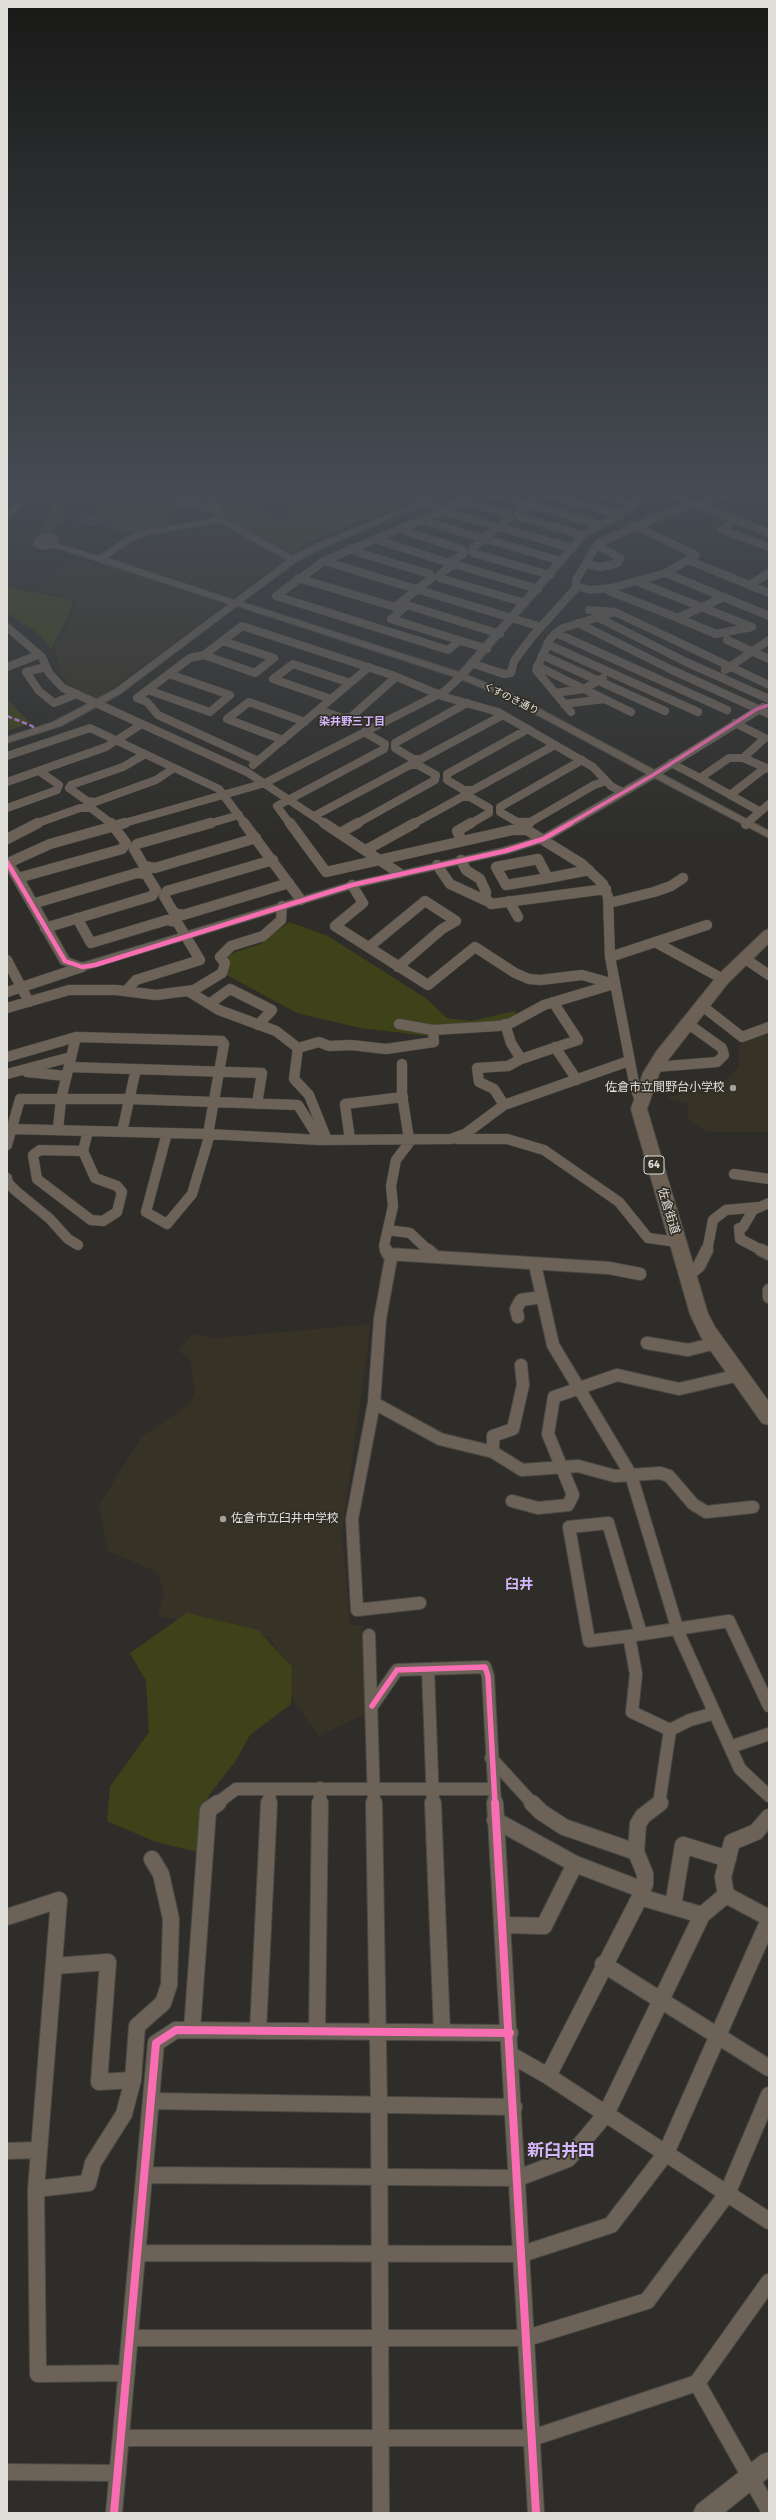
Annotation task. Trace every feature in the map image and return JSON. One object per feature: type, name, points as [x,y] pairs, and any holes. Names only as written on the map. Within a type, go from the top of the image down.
[{"type":"main road","name":"佐倉街道","points":[[769,934],[723,979],[687,1023],[655,1067],[640,1100],[639,1108],[641,1121],[699,1314],[716,1343],[769,1417]]},
{"type":"street","points":[[7,740],[57,724],[98,704],[124,687],[226,612]]},
{"type":"street","name":"くすのき通り","points":[[260,612],[461,676],[505,694],[653,775],[769,835]]},
{"type":"street","points":[[326,612],[448,650],[459,640]]},
{"type":"street","points":[[399,612],[391,619],[487,649]]},
{"type":"street","points":[[428,612],[500,634]]},
{"type":"street","points":[[492,612],[541,627]]},
{"type":"street","points":[[82,966],[72,965],[65,961],[8,862],[50,844],[265,783],[445,690],[474,664],[518,612]]},
{"type":"street","points":[[474,664],[504,674],[511,673],[514,660],[554,612]]},
{"type":"street","points":[[610,612],[615,612],[698,653],[769,685]]},
{"type":"street","points":[[571,712],[538,674],[537,666],[547,644],[556,633],[578,623],[615,612]]},
{"type":"street","points":[[662,612],[716,634],[752,627],[711,612]]},
{"type":"street","points":[[678,618],[693,612]]},
{"type":"street","points":[[759,612],[769,616]]},
{"type":"street","points":[[599,618],[686,662],[769,699]]},
{"type":"street","points":[[578,623],[672,670],[769,714]]},
{"type":"street","points":[[258,761],[158,715],[147,702],[137,698],[190,658],[204,655],[242,626],[369,667],[436,694],[489,708],[504,715],[582,760],[593,767],[606,782],[622,792]]},
{"type":"street","points":[[7,627],[38,654],[52,678],[63,688],[247,772],[399,873]]},
{"type":"street","points":[[556,633],[727,710]]},
{"type":"street","points":[[555,694],[584,688],[598,681],[639,654],[669,639]]},
{"type":"street","points":[[727,640],[769,659]]},
{"type":"street","points":[[204,655],[254,673],[274,658],[222,641]]},
{"type":"street","points":[[542,655],[664,712],[767,643]]},
{"type":"street","points":[[547,644],[698,712]]},
{"type":"street","points":[[619,706],[698,653]]},
{"type":"street","points":[[7,666],[38,654]]},
{"type":"street","points":[[330,699],[273,679],[293,664],[350,683]]},
{"type":"street","points":[[537,666],[631,712]]},
{"type":"street","points":[[46,667],[26,672],[39,691],[54,703],[77,694]]},
{"type":"street","points":[[247,772],[369,667]]},
{"type":"street","points":[[148,690],[210,712],[230,696],[169,674]]},
{"type":"street","points":[[319,710],[343,718],[351,717],[396,677]]},
{"type":"street","points":[[564,704],[604,699]]},
{"type":"street","points":[[283,740],[227,720],[249,702],[305,722]]},
{"type":"street","points":[[467,703],[395,743],[395,748],[412,758],[421,759],[504,715]]},
{"type":"street","points":[[7,992],[82,966],[352,885],[399,873],[505,851],[543,839],[653,775],[670,762],[757,708],[769,705]]},
{"type":"street","points":[[735,723],[765,738],[743,758]]},
{"type":"street","points":[[7,782],[106,747],[142,724]]},
{"type":"street","points":[[7,756],[90,728],[219,789],[225,795],[302,900]]},
{"type":"street","points":[[528,729],[447,774],[447,780],[464,790],[473,790],[555,745]]},
{"type":"street","points":[[364,732],[385,744],[384,749],[277,806],[326,872],[512,830],[527,830],[589,870],[606,890],[609,903],[608,941],[614,984],[635,1088],[640,1100]]},
{"type":"street","points":[[194,748],[207,738]]},
{"type":"street","points":[[145,754],[128,765],[71,785],[69,788],[87,802],[95,802],[156,780],[174,768]]},
{"type":"street","points":[[700,778],[729,758],[743,758],[767,769]]},
{"type":"street","points":[[582,760],[500,807],[500,812],[519,823],[527,824],[594,785],[606,782]]},
{"type":"street","points":[[670,762],[759,811]]},
{"type":"street","points":[[314,816],[410,765],[418,765],[436,775],[436,780],[340,833]]},
{"type":"street","points":[[730,795],[767,769]]},
{"type":"street","points":[[7,808],[57,790],[59,785],[39,771]]},
{"type":"street","points":[[366,850],[462,797],[470,797],[488,808],[489,813],[457,831],[462,841]]},
{"type":"street","points":[[746,824],[759,811],[769,804]]},
{"type":"street","points":[[7,839],[32,824],[80,808],[90,808],[115,826],[126,843],[122,848],[18,878]]},
{"type":"street","points":[[239,815],[137,844],[134,849],[144,866],[155,868],[256,838]]},
{"type":"street","points":[[548,878],[538,859],[496,868],[506,885],[548,878],[589,870]]},
{"type":"street","points":[[273,860],[167,891],[164,896],[174,913],[183,915],[289,883]]},
{"type":"street","points":[[461,860],[466,870],[480,879],[486,892],[485,898],[491,904]]},
{"type":"street","points":[[437,865],[450,884],[491,904],[606,890]]},
{"type":"street","points":[[32,904],[137,873],[146,874],[156,890],[152,896],[45,928]]},
{"type":"street","points":[[609,903],[654,892],[671,886],[683,878]]},
{"type":"street","points":[[352,885],[363,903],[335,926],[428,985],[475,946],[515,973],[529,979],[540,980],[582,975],[614,984]]},
{"type":"street","points":[[509,901],[518,917]]},
{"type":"street","points":[[369,947],[425,902],[456,921],[442,929],[398,967]]},
{"type":"street","points":[[7,1008],[69,990],[127,990],[136,994],[156,995],[188,991],[208,983],[222,973],[225,963],[220,957],[231,946],[263,936],[282,920],[282,906]]},
{"type":"street","points":[[77,918],[91,943],[167,920],[177,922],[200,960],[136,980],[127,990]]},
{"type":"street","points":[[610,957],[657,943],[707,925]]},
{"type":"street","points":[[657,943],[723,979]]},
{"type":"street","points":[[744,958],[769,975]]},
{"type":"street","points":[[7,960],[28,1002]]},
{"type":"street","points":[[399,1024],[433,1030],[505,1024],[529,1011],[553,1002],[614,984]]},
{"type":"street","points":[[209,1004],[230,989],[272,1010],[258,1025]]},
{"type":"street","points":[[188,991],[209,1004],[276,1031],[298,1048]]},
{"type":"street","points":[[504,1105],[494,1089],[479,1082],[477,1068],[508,1066],[521,1059],[578,1040],[553,1002]]},
{"type":"street","points":[[701,1005],[742,1037],[769,1028]]},
{"type":"street","points":[[655,1067],[717,1062],[724,1055],[722,1048],[687,1023]]},
{"type":"street","points":[[505,1024],[511,1043],[521,1059]]},
{"type":"street","points":[[298,1048],[318,1042],[329,1046],[351,1046],[386,1050],[434,1042],[433,1030]]},
{"type":"street","points":[[58,1130],[61,1099],[76,1037]]},
{"type":"street","points":[[7,1057],[76,1037],[218,1040],[224,1044],[209,1134],[192,1194],[184,1206],[167,1224],[146,1212],[167,1133]]},
{"type":"street","points":[[555,1047],[577,1080]]},
{"type":"street","points":[[298,1048],[294,1079],[309,1095],[323,1140]]},
{"type":"street","points":[[452,1139],[465,1134],[504,1105],[629,1061]]},
{"type":"street","points":[[402,1064],[403,1097],[410,1139],[396,1160],[391,1186],[394,1206],[384,1246],[390,1258],[380,1319],[374,1403],[352,1519],[357,1610],[420,1603]]},
{"type":"street","points":[[20,1071],[69,1067]]},
{"type":"street","points":[[7,1074],[20,1071],[69,1067],[262,1073],[257,1104]]},
{"type":"street","points":[[122,1132],[136,1069]]},
{"type":"street","points":[[350,1140],[345,1104],[403,1097]]},
{"type":"street","points":[[7,1145],[20,1099],[129,1099],[298,1105],[323,1140]]},
{"type":"street","points":[[12,1129],[209,1134],[323,1140],[506,1139],[523,1142],[544,1150],[577,1172],[589,1183],[619,1202],[648,1238],[678,1242]]},
{"type":"street","points":[[83,1151],[40,1150],[33,1155],[37,1179],[91,1220],[103,1221],[117,1212],[122,1192],[117,1186],[95,1178],[83,1151],[88,1131]]},
{"type":"street","points":[[734,1174],[769,1179]]},
{"type":"street","points":[[7,1178],[8,1183],[16,1192],[45,1214],[68,1239],[78,1245]]},
{"type":"street","points":[[764,1205],[753,1210],[743,1227],[739,1228],[740,1239],[769,1254]]},
{"type":"street","points":[[688,1275],[699,1266],[707,1250],[713,1220],[726,1210],[764,1205]]},
{"type":"street","points":[[388,1230],[410,1233],[436,1257]]},
{"type":"street","points":[[388,1254],[535,1265],[609,1268],[640,1274]]},
{"type":"street","points":[[535,1265],[553,1345],[631,1475],[678,1629],[715,1713],[740,1769],[769,1796]]},
{"type":"street","points":[[769,1290],[769,1297]]},
{"type":"street","points":[[518,1317],[516,1309],[521,1300],[542,1297]]},
{"type":"street","points":[[647,1343],[688,1350],[716,1343]]},
{"type":"street","points":[[493,1452],[493,1436],[512,1429],[523,1385],[521,1365]]},
{"type":"street","points":[[512,1501],[538,1508],[568,1505],[574,1495],[564,1467],[548,1434],[554,1397],[617,1375],[680,1388],[739,1375]]},
{"type":"street","points":[[374,1403],[440,1439],[493,1452],[522,1470],[578,1466],[615,1476],[660,1472],[669,1476],[693,1504],[706,1512],[753,1506]]},
{"type":"street","points":[[670,1730],[632,1712],[636,1674],[635,1635],[608,1523],[569,1527],[589,1641],[635,1635],[678,1629],[728,1621],[769,1706]]},
{"type":"street","points":[[369,1635],[374,1789],[379,2104],[378,2178],[381,2513]]},
{"type":"street","points":[[372,1706],[397,1670],[485,1668],[488,1676],[491,1758],[510,2033],[536,2513]]},
{"type":"street","points":[[428,1669],[442,2032]]},
{"type":"street","points":[[670,1730],[690,1720],[715,1713]]},
{"type":"street","points":[[548,2076],[646,1884],[636,1852],[638,1824],[643,1816],[660,1802],[670,1730]]},
{"type":"street","points":[[730,1747],[769,1734]]},
{"type":"street","points":[[491,1758],[541,1812],[564,1827],[636,1852]]},
{"type":"street","points":[[192,2030],[208,1810],[236,1789],[320,1788],[493,1790]]},
{"type":"street","points":[[317,2031],[320,1788]]},
{"type":"street","points":[[258,2031],[270,1789]]},
{"type":"street","points":[[726,1895],[723,1877],[732,1842],[756,1832],[769,1817]]},
{"type":"street","points":[[495,1820],[575,1864],[673,1906],[702,1915]]},
{"type":"street","points":[[673,1906],[683,1845],[728,1859]]},
{"type":"street","points":[[36,2188],[88,2183],[93,2163],[124,2114],[133,2080],[137,2026],[163,2003],[169,1985],[171,1919],[161,1874],[152,1859]]},
{"type":"street","points":[[503,1925],[544,1926],[575,1864]]},
{"type":"street","points":[[145,2175],[518,2178],[568,2159],[606,2114],[702,1915],[726,1895]]},
{"type":"street","points":[[137,2253],[522,2254],[611,2225],[666,2153],[718,2038],[769,1919],[726,1895]]},
{"type":"street","points":[[7,1917],[59,1900],[36,2188],[38,2374],[127,2373]]},
{"type":"street","points":[[54,1966],[108,1962],[99,2082],[133,2080]]},
{"type":"street","points":[[604,1964],[718,2038],[769,2068]]},
{"type":"street","points":[[114,2513],[122,2438],[156,2043],[176,2030],[510,2033]]},
{"type":"street","points":[[511,2054],[548,2076],[769,2221]]},
{"type":"street","points":[[130,2338],[527,2338],[647,2301],[727,2194],[769,2095]]},
{"type":"street","points":[[152,2101],[514,2107]]},
{"type":"street","points":[[7,2151],[38,2150]]},
{"type":"street","points":[[122,2438],[532,2438],[697,2383],[769,2282]]},
{"type":"street","points":[[697,2383],[769,2510]]},
{"type":"street","points":[[707,2512],[769,2463]]},
{"type":"street","points":[[7,2472],[118,2473]]},
{"type":"shaded area","points":[[72,612],[215,612],[103,695],[92,700],[76,690],[66,681],[58,668],[55,643],[63,637]]},
{"type":"shaded area","name":"佐倉市立間野台小学校","points":[[769,1031],[769,1132],[708,1132],[689,1121],[687,1104],[666,1098],[727,1079],[739,1067],[739,1045]]},
{"type":"shaded area","name":"佐倉市立臼井中学校","points":[[371,1324],[342,1533],[350,1625],[363,1625],[365,1714],[319,1736],[275,1675],[287,1665],[269,1637],[158,1616],[164,1593],[157,1572],[108,1551],[99,1505],[142,1436],[190,1404],[195,1392],[190,1361],[178,1350],[193,1334],[215,1338]]},
{"type":"green space","points":[[7,612],[70,612],[51,649],[39,634]]},
{"type":"green space","points":[[7,699],[30,723],[7,731]]},
{"type":"green space","points":[[289,922],[328,936],[427,999],[447,1018],[471,1021],[515,1011],[517,1023],[491,1031],[428,1036],[360,1028],[297,1013],[227,975],[221,961],[230,954],[260,944]]},
{"type":"green space","points":[[187,1613],[258,1630],[292,1667],[291,1704],[250,1735],[235,1762],[209,1795],[198,1852],[156,1842],[107,1821],[110,1787],[149,1732],[146,1681],[130,1653]]},
{"type":"marked path","points":[[7,716],[32,726],[36,730]]},
{"type":"cycle path","points":[[7,862],[18,878],[65,961],[72,965],[82,967],[95,965],[352,885],[505,851],[543,839],[653,775],[757,709],[769,705]]},
{"type":"cycle path","points":[[372,1706],[397,1670],[485,1667],[488,1676],[536,2513]]},
{"type":"cycle path","points":[[114,2513],[156,2043],[176,2030],[510,2033]]},
{"type":"place","name":"佐倉市立間野台小学校","points":[[733,1088]]},
{"type":"place","name":"佐倉市立臼井中学校","points":[[223,1519]]},
{"type":"district","name":"染井野三丁目","points":[[352,722]]},
{"type":"district","name":"臼井","points":[[519,1585]]},
{"type":"district","name":"新臼井田","points":[[561,2152]]}]
